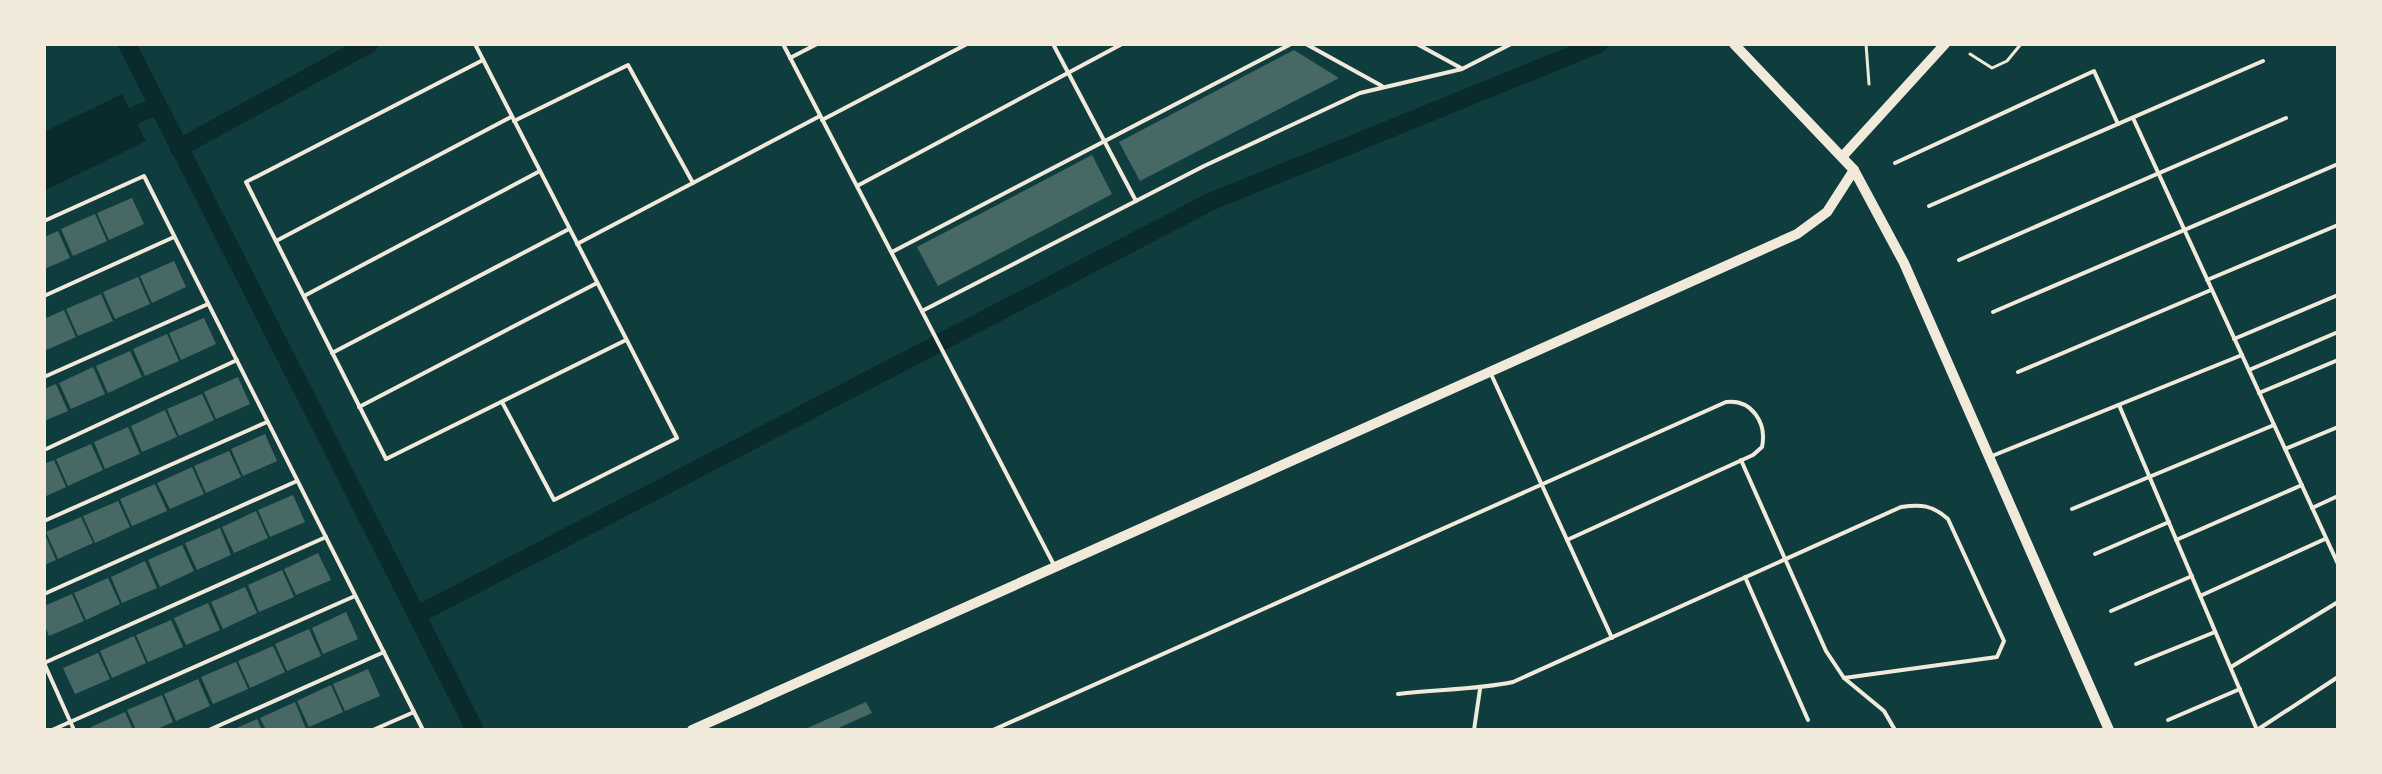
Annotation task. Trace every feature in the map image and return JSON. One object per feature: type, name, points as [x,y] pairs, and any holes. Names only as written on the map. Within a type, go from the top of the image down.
[{"type":"street","points":[[1734,44],[1854,170],[1904,263],[2109,730]]},
{"type":"street","points":[[1842,157],[1945,44]]},
{"type":"street","points":[[692,730],[1797,234],[1827,212],[1854,170]]},
{"type":"lane","points":[[475,44],[677,438],[554,500],[502,402]]},
{"type":"lane","points":[[783,44],[1055,567]]},
{"type":"lane","points":[[790,58],[817,44]]},
{"type":"lane","points":[[577,244],[967,44]]},
{"type":"lane","points":[[1053,44],[1136,201]]},
{"type":"lane","points":[[857,186],[1122,44]]},
{"type":"lane","points":[[892,252],[1291,44]]},
{"type":"lane","points":[[1306,44],[1384,87]]},
{"type":"lane","points":[[1417,44],[1462,69]]},
{"type":"lane","points":[[922,311],[1136,201],[1360,93],[1462,69],[1511,44]]},
{"type":"lane","points":[[483,60],[246,182],[359,407],[386,459],[626,340]]},
{"type":"lane","points":[[1929,206],[2263,61]]},
{"type":"lane","points":[[276,241],[513,119],[628,65],[693,183]]},
{"type":"lane","points":[[1895,163],[2094,71],[2118,124]]},
{"type":"lane","points":[[2133,118],[2338,564]]},
{"type":"lane","points":[[1959,260],[2286,118]]},
{"type":"lane","points":[[1993,312],[2338,164]]},
{"type":"lane","points":[[304,296],[540,171]]},
{"type":"lane","points":[[44,221],[144,176],[423,730]]},
{"type":"lane","points":[[2207,280],[2338,225]]},
{"type":"lane","points":[[332,353],[569,229]]},
{"type":"lane","points":[[44,296],[174,237]]},
{"type":"lane","points":[[359,407],[597,283]]},
{"type":"lane","points":[[2018,372],[2212,290]]},
{"type":"lane","points":[[2234,339],[2338,295]]},
{"type":"lane","points":[[44,377],[208,304]]},
{"type":"lane","points":[[2249,370],[2338,332]]},
{"type":"lane","points":[[1989,457],[2242,355]]},
{"type":"lane","points":[[44,450],[237,360]]},
{"type":"lane","points":[[2259,393],[2338,360]]},
{"type":"lane","points":[[1490,371],[1612,638]]},
{"type":"lane","points":[[993,730],[1726,402],[1740,400],[1751,407],[1765,436],[1762,447],[1741,460],[1567,540]]},
{"type":"lane","points":[[2119,405],[2257,730],[2338,677]]},
{"type":"lane","points":[[44,521],[267,422]]},
{"type":"lane","points":[[2072,509],[2274,425]]},
{"type":"lane","points":[[2285,449],[2338,427]]},
{"type":"lane","points":[[1741,460],[1826,651],[1844,678],[1884,711],[1895,730]]},
{"type":"lane","points":[[44,594],[297,481]]},
{"type":"lane","points":[[2176,540],[2302,485]]},
{"type":"lane","points":[[2312,508],[2338,496]]},
{"type":"lane","points":[[1398,694],[1432,689],[1480,689],[1513,682],[1901,507],[1920,504],[1936,508],[1948,519],[2004,641],[1997,657],[1844,678]]},
{"type":"lane","points":[[2095,554],[2169,522]]},
{"type":"lane","points":[[74,730],[44,663],[326,537]]},
{"type":"lane","points":[[2200,596],[2326,539]]},
{"type":"lane","points":[[2111,611],[2192,576]]},
{"type":"lane","points":[[1745,577],[1808,720]]},
{"type":"lane","points":[[52,730],[355,596]]},
{"type":"lane","points":[[2230,668],[2338,602]]},
{"type":"lane","points":[[2136,664],[2215,632]]},
{"type":"lane","points":[[209,730],[384,652]]},
{"type":"lane","points":[[1474,730],[1480,689]]},
{"type":"lane","points":[[2168,720],[2240,689]]},
{"type":"lane","points":[[373,730],[414,712]]},
{"type":"path","points":[[1866,44],[1869,84]]},
{"type":"path","points":[[1970,54],[1992,68],[2007,61],[2021,44]]},
{"type":"water","points":[[122,94],[146,141],[44,191],[44,132]]},
{"type":"building","points":[[1294,50],[1339,78],[1140,181],[1119,142]]},
{"type":"building","points":[[1092,155],[1112,194],[938,286],[917,247]]},
{"type":"building","points":[[132,198],[144,224],[109,240],[97,213]]},
{"type":"building","points":[[95,214],[107,241],[73,256],[61,229]]},
{"type":"building","points":[[58,231],[70,258],[44,269],[44,237]]},
{"type":"building","points":[[174,261],[186,287],[152,303],[140,276]]},
{"type":"building","points":[[138,277],[150,304],[115,319],[103,292]]},
{"type":"building","points":[[101,294],[113,321],[78,336],[66,309]]},
{"type":"building","points":[[64,310],[76,337],[44,351],[44,319]]},
{"type":"building","points":[[204,318],[216,344],[181,360],[169,333]]},
{"type":"building","points":[[167,334],[179,361],[145,376],[133,349]]},
{"type":"building","points":[[130,351],[142,377],[108,393],[96,366]]},
{"type":"building","points":[[93,367],[105,394],[71,409],[59,383]]},
{"type":"building","points":[[238,377],[250,404],[216,419],[204,392]]},
{"type":"building","points":[[56,384],[68,411],[44,421],[44,389]]},
{"type":"building","points":[[202,394],[214,420],[179,436],[167,409]]},
{"type":"building","points":[[165,410],[177,437],[142,452],[131,426]]},
{"type":"building","points":[[128,427],[140,454],[105,469],[94,442]]},
{"type":"building","points":[[265,434],[277,461],[243,476],[231,449]]},
{"type":"building","points":[[91,444],[103,470],[68,486],[56,459]]},
{"type":"building","points":[[229,451],[241,477],[206,493],[194,466]]},
{"type":"building","points":[[54,460],[66,487],[44,497],[44,464]]},
{"type":"building","points":[[192,467],[204,494],[170,509],[157,483]]},
{"type":"building","points":[[155,484],[167,511],[132,526],[120,499]]},
{"type":"building","points":[[293,495],[305,522],[270,537],[258,510]]},
{"type":"building","points":[[118,501],[130,527],[95,543],[83,516]]},
{"type":"building","points":[[256,511],[268,538],[234,553],[222,527]]},
{"type":"building","points":[[81,517],[93,543],[58,559],[46,532]]},
{"type":"building","points":[[220,528],[231,555],[197,570],[185,543]]},
{"type":"building","points":[[44,532],[56,560],[44,565]]},
{"type":"building","points":[[182,545],[194,571],[160,587],[148,560]]},
{"type":"building","points":[[318,553],[331,580],[296,595],[284,569]]},
{"type":"building","points":[[145,561],[157,588],[122,603],[111,577]]},
{"type":"building","points":[[282,570],[294,597],[259,612],[248,585]]},
{"type":"building","points":[[108,578],[120,604],[86,620],[74,593]]},
{"type":"building","points":[[245,587],[257,613],[223,629],[211,602]]},
{"type":"building","points":[[72,594],[84,621],[49,636],[44,624],[44,606]]},
{"type":"building","points":[[208,603],[220,630],[186,645],[174,618]]},
{"type":"building","points":[[346,612],[358,639],[323,654],[312,628]]},
{"type":"building","points":[[171,620],[183,647],[148,662],[136,635]]},
{"type":"building","points":[[309,629],[321,656],[287,671],[275,644]]},
{"type":"building","points":[[134,636],[146,663],[112,678],[100,651]]},
{"type":"building","points":[[273,646],[285,672],[250,688],[238,661]]},
{"type":"building","points":[[98,653],[110,679],[75,694],[63,668]]},
{"type":"building","points":[[236,662],[248,689],[213,704],[201,677]]},
{"type":"building","points":[[368,669],[380,696],[345,711],[333,684]]},
{"type":"building","points":[[198,679],[210,706],[176,721],[164,694]]},
{"type":"building","points":[[331,685],[343,712],[309,727],[297,701]]},
{"type":"building","points":[[162,695],[173,722],[155,730],[136,730],[127,710]]},
{"type":"building","points":[[295,702],[306,729],[266,730],[260,718]]},
{"type":"building","points":[[866,702],[872,713],[834,730],[803,730]]},
{"type":"building","points":[[125,712],[133,730],[92,730],[91,727]]},
{"type":"building","points":[[257,719],[262,730],[232,730]]},
{"type":"waterway","points":[[127,44],[475,730]]},
{"type":"waterway","points":[[179,148],[369,44]]},
{"type":"waterway","points":[[417,615],[1210,202],[1599,44]]},
{"type":"waterway","points":[[111,127],[157,105]]}]
